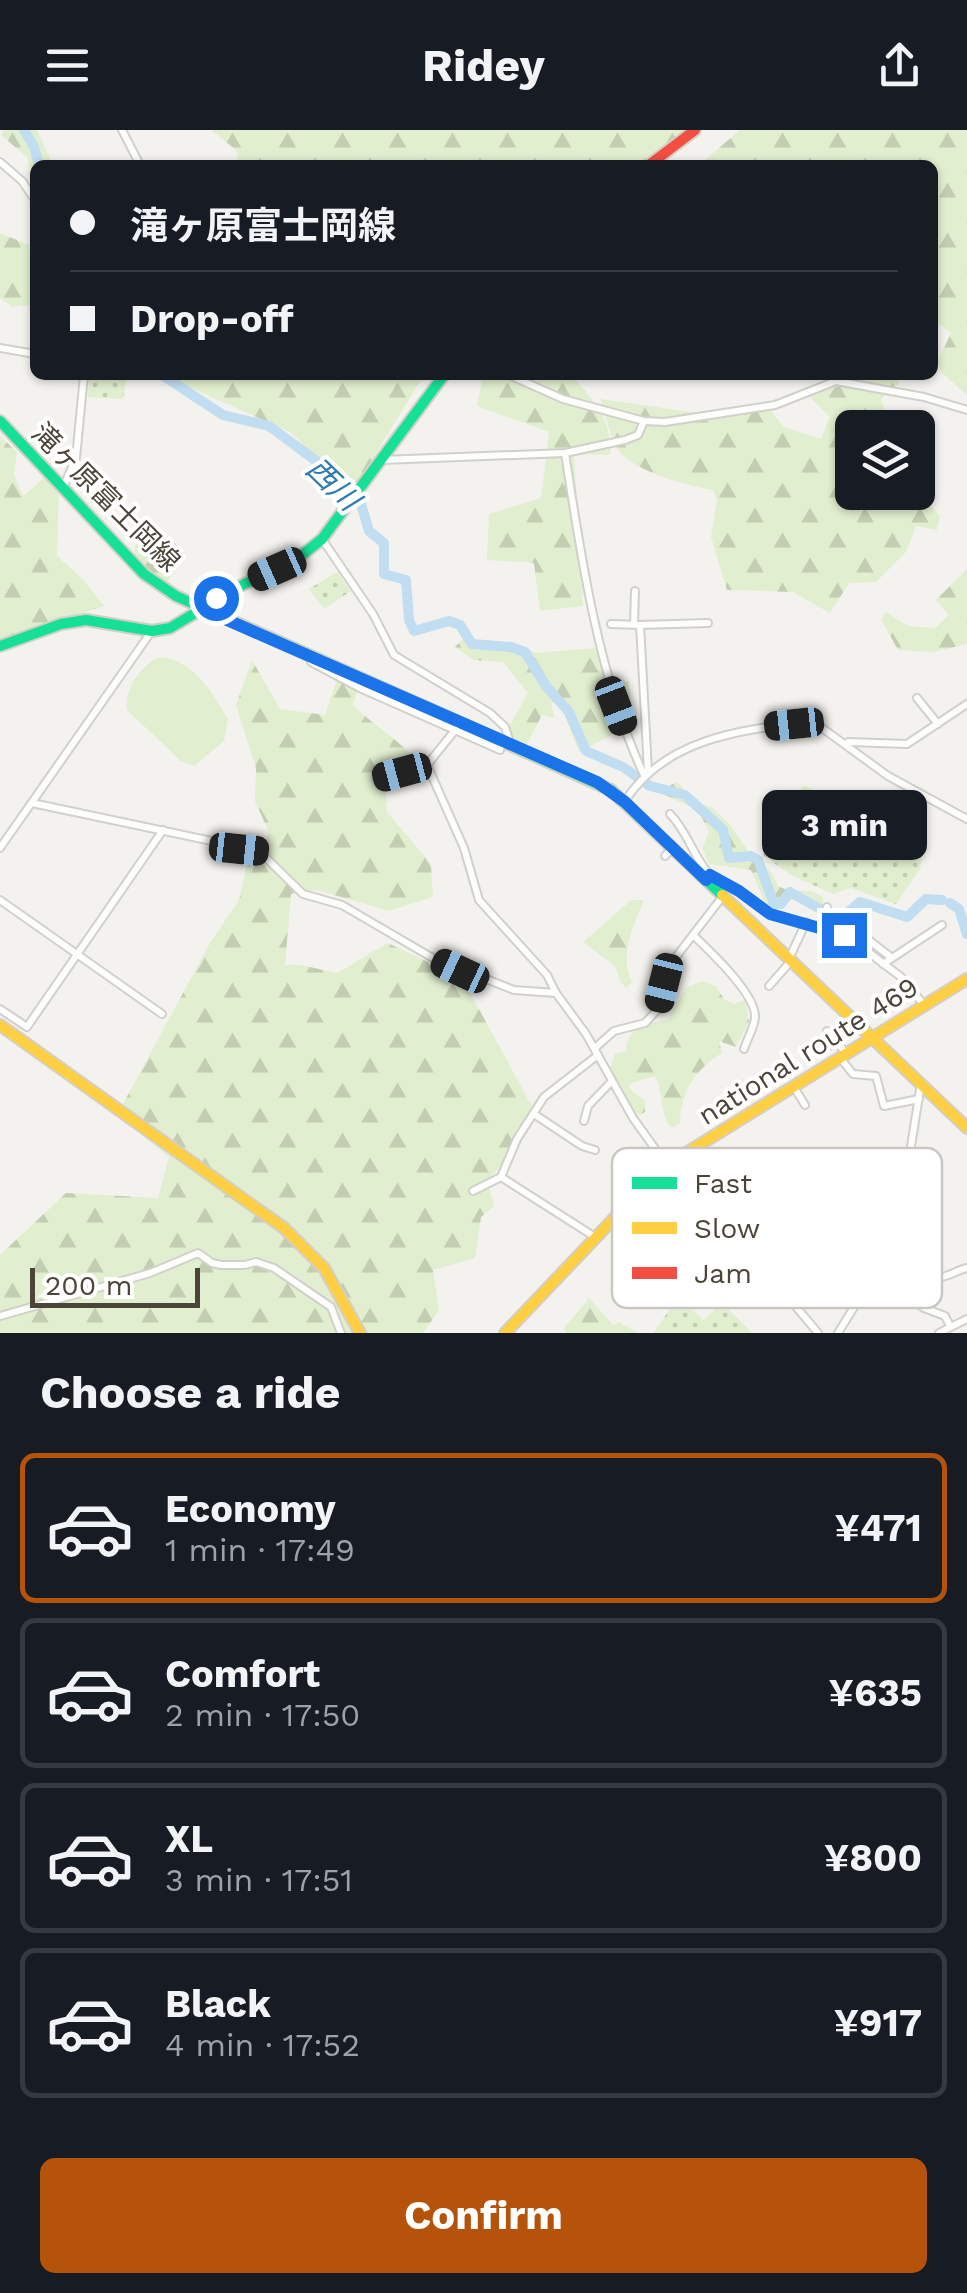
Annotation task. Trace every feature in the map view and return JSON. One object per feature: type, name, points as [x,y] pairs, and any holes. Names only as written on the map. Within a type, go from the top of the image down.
[{"type":"main road","points":[[656,160],[695,130]]},
{"type":"main road","points":[[0,646],[61,624],[86,620],[152,630],[170,628],[244,584],[292,563],[322,539],[440,380]]},
{"type":"main road","name":"滝ヶ原富士岡線","points":[[0,421],[144,574],[176,596],[597,782],[625,802],[669,852],[708,877],[723,896],[967,1128]]},
{"type":"main road","name":"national route 469","points":[[694,1148],[967,979]]},
{"type":"main road","points":[[0,1025],[284,1228],[324,1268],[360,1333]]},
{"type":"main road","name":"national route 469","points":[[505,1333],[612,1220]]},
{"type":"street","points":[[122,130],[137,160]]},
{"type":"street","points":[[0,162],[30,193]]},
{"type":"street","points":[[0,348],[30,353]]},
{"type":"street","points":[[63,488],[76,458],[84,380]]},
{"type":"street","points":[[520,380],[564,399],[644,421],[681,422],[775,405],[839,380]]},
{"type":"street","points":[[854,380],[967,410]]},
{"type":"street","points":[[380,460],[564,452],[638,435],[644,421]]},
{"type":"street","points":[[564,452],[586,578],[616,706],[646,774]]},
{"type":"street","points":[[312,662],[362,689],[500,750],[506,742],[505,727],[490,713],[394,655],[374,614],[322,539]]},
{"type":"street","points":[[635,591],[646,774]]},
{"type":"street","points":[[611,624],[708,622]]},
{"type":"street","points":[[0,848],[152,630]]},
{"type":"street","points":[[917,698],[938,724]]},
{"type":"street","points":[[842,742],[907,744],[967,704]]},
{"type":"street","points":[[625,802],[646,774],[672,756],[732,731],[807,722],[818,725],[888,776],[967,819]]},
{"type":"street","points":[[376,779],[428,765],[456,729]]},
{"type":"street","points":[[428,765],[464,848],[479,900],[530,954],[596,1051],[653,1148]]},
{"type":"street","points":[[32,803],[259,851],[303,894],[342,906],[431,958],[514,990],[556,993]]},
{"type":"street","points":[[670,814],[680,823],[708,877],[739,891],[770,914],[846,935],[901,977],[924,1005]]},
{"type":"street","points":[[0,1009],[27,1027],[163,830]]},
{"type":"street","points":[[473,1191],[501,1177],[517,1138],[551,1089],[596,1051],[614,1030],[645,1023],[658,1009],[672,962],[723,896]]},
{"type":"street","points":[[0,900],[162,1014]]},
{"type":"street","points":[[820,926],[827,907]]},
{"type":"street","points":[[769,986],[790,960],[806,922]]},
{"type":"street","points":[[883,964],[942,925]]},
{"type":"street","points":[[856,931],[892,958]]},
{"type":"street","points":[[693,935],[717,958],[753,1005],[755,1022],[744,1049]]},
{"type":"street","points":[[827,1031],[837,1041],[853,1074],[876,1076],[884,1106],[919,1099]]},
{"type":"street","points":[[827,1047],[837,1041]]},
{"type":"street","points":[[584,1122],[588,1106],[612,1081]]},
{"type":"street","points":[[911,1148],[922,1082]]},
{"type":"street","points":[[794,1086],[805,1105]]},
{"type":"street","points":[[534,1114],[582,1146],[595,1150]]},
{"type":"street","points":[[501,1177],[595,1238]]},
{"type":"street","points":[[0,1316],[150,1273],[198,1252],[221,1265],[245,1266],[256,1262],[274,1268],[331,1307],[341,1333]]},
{"type":"street","points":[[942,1278],[967,1268]]},
{"type":"street","points":[[797,1308],[818,1333]]},
{"type":"street","points":[[838,1333],[854,1308]]},
{"type":"street","points":[[924,1308],[945,1316],[950,1326]]},
{"type":"street","points":[[939,1333],[967,1318]]},
{"type":"green space","points":[[4,130],[37,130],[51,160],[30,160],[30,169],[27,157],[1,135]]},
{"type":"green space","points":[[211,130],[688,130],[648,160],[238,160],[236,150]]},
{"type":"green space","points":[[740,130],[967,130],[967,395],[941,372],[938,361],[951,333],[938,323],[938,160],[705,160]]},
{"type":"green space","points":[[0,233],[29,245],[30,306],[13,307],[0,298]]},
{"type":"green space","points":[[89,380],[126,380],[123,399],[88,397]]},
{"type":"green space","points":[[173,380],[424,380],[353,491],[290,432]]},
{"type":"green space","points":[[482,380],[575,380],[605,421],[610,455],[574,454],[583,606],[540,611],[534,563],[487,560],[489,514],[541,498],[549,432],[477,406]]},
{"type":"green space","points":[[841,380],[898,380],[899,385],[881,400],[884,410],[835,410],[835,510],[935,510],[940,516],[937,530],[916,526],[906,552],[876,582],[849,583],[830,613],[793,592],[727,590],[711,537],[717,500],[713,490],[663,477],[627,459],[613,440],[600,399],[698,413],[770,410],[784,427],[821,439],[830,417],[808,395],[848,384]]},
{"type":"green space","points":[[0,436],[17,452],[14,475],[23,496],[45,477],[59,490],[57,556],[83,579],[104,606],[0,641]]},
{"type":"green space","points":[[157,527],[184,552],[166,585],[134,556],[135,545]]},
{"type":"green space","points":[[967,569],[967,644],[933,652],[898,650],[881,619],[886,612],[908,626],[935,628],[949,615],[936,600]]},
{"type":"green space","points":[[337,572],[351,591],[324,609],[309,589]]},
{"type":"green space","points":[[463,639],[477,644],[513,644],[536,653],[596,648],[606,685],[629,681],[633,730],[619,731],[579,752],[561,706],[551,702],[554,718],[542,715],[526,746],[514,740],[509,727],[528,693],[503,662],[473,660],[455,647]]},
{"type":"green space","points":[[157,658],[190,669],[228,719],[224,741],[194,766],[181,761],[127,710],[134,680]]},
{"type":"green space","points":[[252,660],[280,709],[325,715],[338,677],[359,685],[353,705],[420,765],[385,784],[387,812],[431,864],[433,897],[389,911],[317,890],[291,894],[285,965],[337,973],[388,943],[462,978],[534,1110],[515,1132],[509,1157],[487,1181],[494,1206],[481,1217],[475,1258],[433,1270],[439,1310],[423,1333],[0,1333],[0,1255],[66,1193],[158,1198],[169,1157],[117,1115],[210,943],[239,900],[246,868],[266,843],[268,830],[255,801],[256,768],[236,705]]},
{"type":"green space","points":[[677,782],[697,803],[711,807],[729,823],[748,851],[773,874],[778,886],[812,891],[823,897],[823,905],[787,899],[766,906],[751,870],[709,864],[702,848],[709,832],[698,810],[665,795],[670,785]]},
{"type":"green space","points":[[804,786],[926,836],[920,869],[896,904],[851,888],[833,894],[791,875],[763,855],[777,817]]},
{"type":"green space","points":[[631,900],[644,900],[629,940],[627,960],[632,982],[626,988],[615,966],[583,942]]},
{"type":"green space","points":[[702,981],[716,986],[724,999],[734,1004],[745,1000],[749,1021],[736,1047],[719,1041],[722,1053],[691,1082],[680,1123],[671,1128],[655,1076],[629,1084],[645,1101],[645,1112],[639,1115],[627,1104],[610,1067],[615,1054],[626,1051],[634,1031],[667,1020],[686,988]]},
{"type":"green space","points":[[589,1298],[613,1325],[619,1322],[638,1333],[566,1333],[564,1328]]},
{"type":"green space","points":[[671,1308],[690,1308],[704,1320],[717,1308],[727,1308],[752,1333],[653,1333]]},
{"type":"waterway","name":"西川","points":[[24,130],[38,160]]},
{"type":"waterway","name":"西川","points":[[170,380],[223,415],[269,426],[319,463],[361,504],[369,531],[384,543],[384,574],[406,580],[409,620],[414,631],[449,621],[460,625],[472,644],[525,652],[546,686],[569,712],[586,751],[623,767],[650,786],[685,795],[723,830],[729,858],[751,856],[758,860],[774,904],[781,904],[790,892],[822,910]]},
{"type":"waterway","name":"西川","points":[[830,915],[847,913],[860,902],[907,917],[926,899],[942,900]]},
{"type":"waterway","name":"西川","points":[[950,903],[959,909],[967,934]]},
{"type":"traffic: fast","points":[[0,646],[61,624],[86,620],[152,631],[170,628],[244,584],[292,563],[322,539],[440,380]]},
{"type":"traffic: fast","points":[[0,421],[144,574],[176,596],[611,790],[722,895]]},
{"type":"traffic: slow","points":[[722,895],[967,1128]]},
{"type":"traffic: slow","points":[[694,1148],[967,979]]},
{"type":"traffic: slow","points":[[0,1025],[284,1228],[324,1268],[360,1333]]},
{"type":"traffic: slow","points":[[505,1333],[612,1221]]},
{"type":"traffic: jam","points":[[656,160],[695,130]]},
{"type":"route","points":[[216,598],[202,609],[597,782],[625,802],[706,880],[710,875],[770,914],[844,935]]}]
